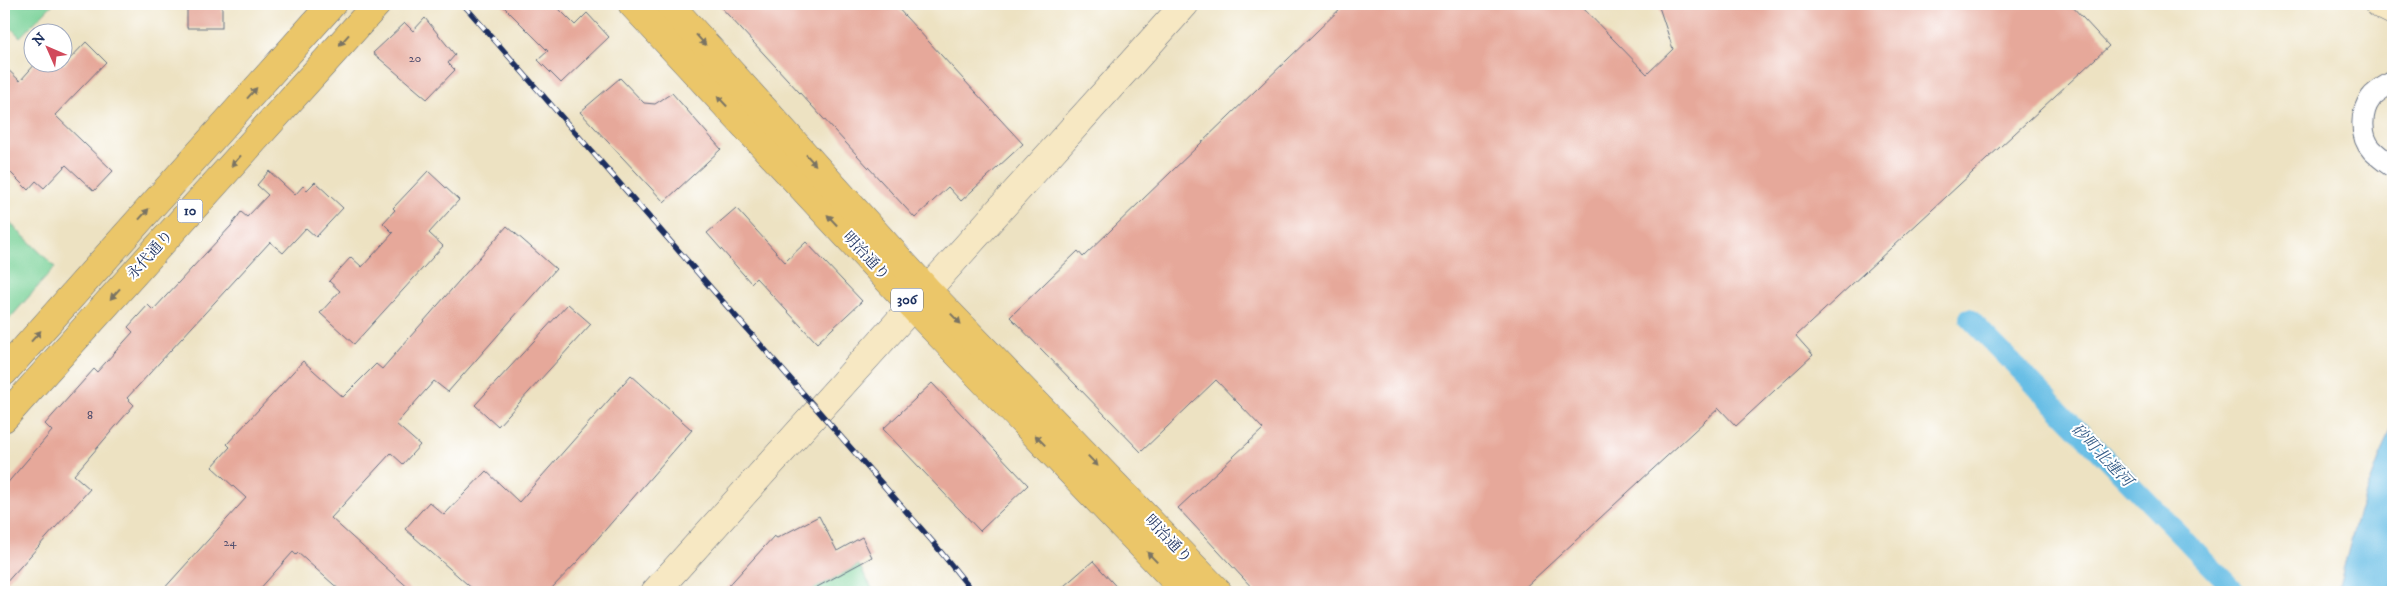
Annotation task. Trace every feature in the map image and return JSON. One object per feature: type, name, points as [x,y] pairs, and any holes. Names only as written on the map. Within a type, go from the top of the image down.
[{"type":"main road","name":"永代通り","points":[[4,372],[332,4]]},
{"type":"main road","name":"永代通り","points":[[4,418],[377,4]]},
{"type":"main road","name":"明治通り","points":[[632,4],[920,298],[1218,592]]},
{"type":"main road","name":"明治通り","points":[[669,4],[920,298],[1186,592]]},
{"type":"street","points":[[655,592],[1185,4]]},
{"type":"street","points":[[2379,4],[2393,11]]},
{"type":"street","points":[[2393,82],[2371,97],[2365,111],[2363,126],[2365,138],[2371,149],[2393,167]]},
{"type":"green space","points":[[4,4],[53,4],[35,22],[22,22],[22,35],[20,37],[4,21]]},
{"type":"green space","points":[[4,217],[55,267],[4,325]]},
{"type":"green space","points":[[859,565],[874,592],[808,592]]},
{"type":"water","points":[[2393,421],[2393,592],[2337,592],[2358,515]]},
{"type":"building","points":[[187,4],[222,4],[222,28],[187,28]]},
{"type":"building","points":[[501,4],[554,4],[575,25],[587,13],[609,37],[561,83],[538,60],[548,51]]},
{"type":"building","points":[[718,4],[894,4],[1023,144],[961,201],[948,187],[915,218]]},
{"type":"building","points":[[1345,4],[1579,4],[1647,74],[1673,49],[1658,4],[2070,4],[2109,46],[1796,336],[1813,355],[1736,426],[1719,408],[1520,592],[1256,592],[1178,508],[1263,429],[1216,380],[1141,452],[1010,317],[1078,251],[1083,257]]},
{"type":"building","points":[[425,18],[455,55],[448,63],[455,70],[427,99],[373,53],[405,23],[413,31]]},
{"type":"building","points":[[86,42],[106,62],[55,115],[113,171],[94,191],[66,165],[44,188],[36,181],[28,190],[4,166],[4,66],[20,81],[28,72],[72,72],[72,57]]},
{"type":"building","points":[[620,78],[644,103],[655,104],[672,93],[721,149],[664,202],[580,112]]},
{"type":"building","points":[[269,171],[295,195],[303,186],[307,190],[315,182],[343,208],[316,237],[306,228],[283,253],[270,242],[127,398],[134,405],[74,475],[90,489],[4,585],[4,487],[52,431],[45,424],[94,369],[97,372],[133,332],[128,327],[148,305],[153,310],[231,226],[241,212],[247,217],[268,195],[257,185]]},
{"type":"building","points":[[428,171],[459,200],[429,233],[443,246],[354,344],[320,313],[340,291],[329,281],[351,257],[362,267],[393,233],[383,223],[395,210],[393,208]]},
{"type":"building","points":[[736,208],[785,262],[806,242],[862,301],[817,343],[756,278],[751,283],[707,233]]},
{"type":"building","points":[[507,226],[556,269],[448,392],[434,381],[396,424],[420,445],[403,464],[391,453],[331,518],[413,592],[342,592],[298,553],[296,555],[293,552],[257,592],[161,592],[246,498],[212,467],[230,447],[227,444],[303,361],[343,397],[376,364],[382,369]]},
{"type":"building","points":[[568,304],[591,324],[498,426],[475,405]]},
{"type":"building","points":[[631,375],[692,430],[579,560],[548,592],[476,592],[405,529],[429,502],[444,515],[486,471],[519,502]]},
{"type":"building","points":[[932,383],[1028,485],[980,531],[883,429]]},
{"type":"building","points":[[819,516],[837,551],[862,537],[872,557],[808,592],[723,592],[774,536],[777,538]]},
{"type":"building","points":[[1093,561],[1121,592],[1057,592]]},
{"type":"waterway","name":"砂町北運河","points":[[1969,318],[2236,592]]},
{"type":"railway","points":[[463,4],[932,541],[973,592]]}]
